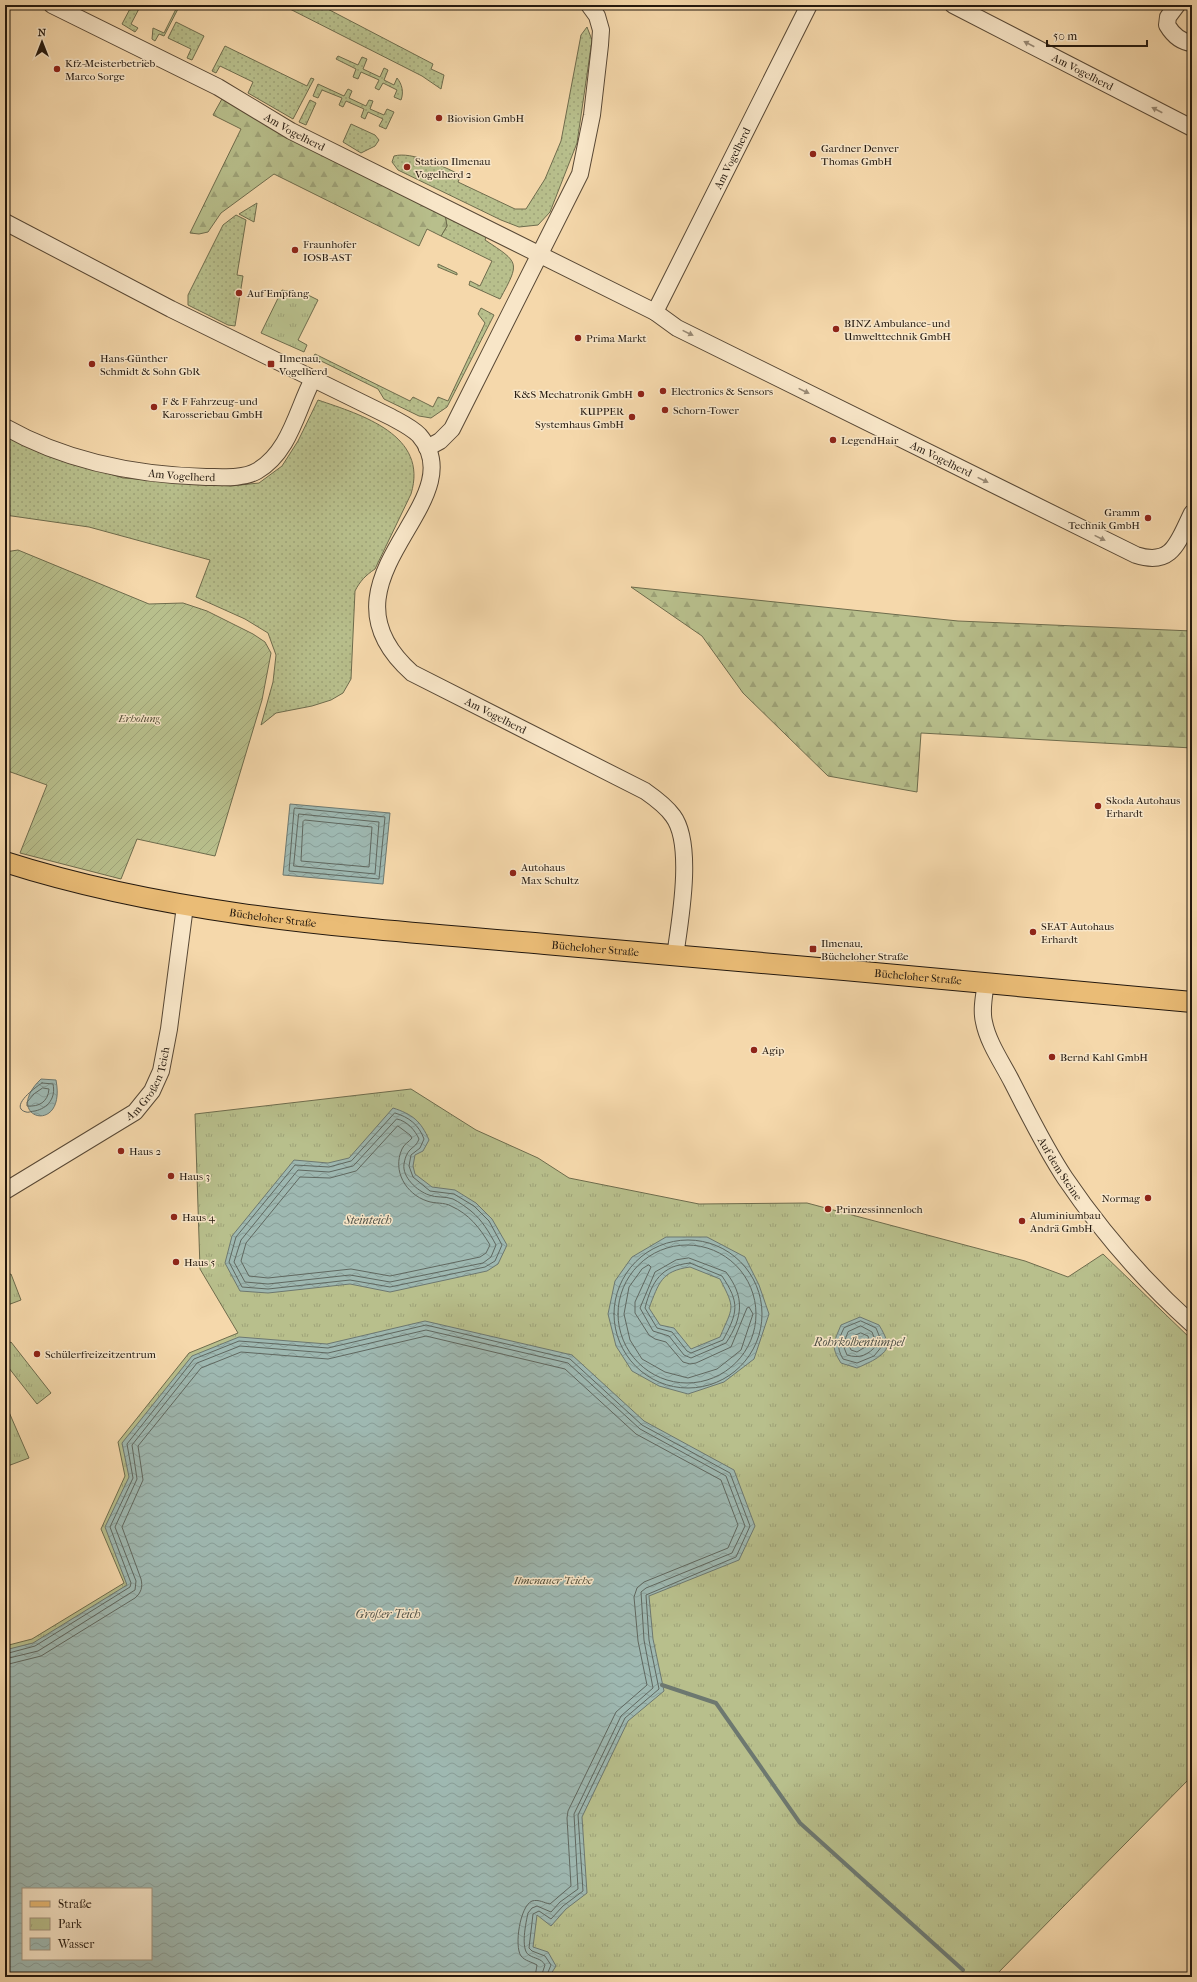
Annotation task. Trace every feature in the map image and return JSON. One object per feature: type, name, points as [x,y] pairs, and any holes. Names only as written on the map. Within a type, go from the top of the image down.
[{"type":"main road","name":"Bücheloher Straße","points":[[5,862],[115,892],[185,906],[242,915],[675,956],[1192,1002]]},
{"type":"street","name":"Am Vogelherd","points":[[52,5],[218,87],[291,131],[656,312],[677,328],[1136,556],[1154,559],[1163,557],[1179,540],[1192,513]]},
{"type":"street","points":[[427,448],[440,441],[452,429],[580,174],[586,148],[601,30],[597,16],[589,5]]},
{"type":"street","name":"Am Vogelherd","points":[[656,312],[810,5]]},
{"type":"street","name":"Am Vogelherd","points":[[953,5],[1192,128]]},
{"type":"street","points":[[1177,5],[1168,17],[1167,26],[1176,37],[1192,43]]},
{"type":"street","name":"Am Vogelherd","points":[[5,222],[171,309],[406,425],[418,435],[427,448],[432,472],[429,484],[421,502],[386,570],[377,594],[377,621],[387,647],[412,673],[645,791],[673,816],[680,833],[685,856],[680,924],[675,956]]},
{"type":"street","name":"Am Vogelherd","points":[[5,427],[46,447],[114,468],[171,476],[240,476],[257,471],[275,455],[289,434],[313,379]]},
{"type":"street","name":"Am Großen Teich","points":[[5,1191],[135,1112],[152,1091],[161,1071],[165,1050],[185,906]]},
{"type":"street","name":"Auf dem Steine","points":[[986,983],[983,1011],[984,1022],[989,1036],[1024,1105],[1061,1172],[1113,1242],[1170,1305],[1192,1324]]},
{"type":"green space","points":[[132,5],[141,5],[131,24],[138,28],[135,32],[122,24]]},
{"type":"green space","points":[[178,5],[180,5],[164,36],[159,34],[155,41],[152,39],[153,28],[164,33]]},
{"type":"green space","points":[[282,5],[320,5],[433,64],[431,69],[444,75],[441,89],[422,76]]},
{"type":"green space","points":[[176,22],[204,36],[192,60],[187,58],[191,49],[168,38]]},
{"type":"green space","points":[[587,27],[592,40],[577,143],[550,212],[538,225],[519,227],[501,220],[398,170],[392,162],[394,156],[401,155],[428,161],[461,175],[458,182],[515,209],[526,209],[545,179],[561,141],[581,35]]},
{"type":"green space","points":[[225,46],[307,86],[311,78],[314,79],[293,119],[248,93],[253,82],[220,66],[216,73],[212,71]]},
{"type":"green space","points":[[338,56],[358,65],[362,57],[367,59],[363,69],[380,77],[384,68],[388,70],[384,80],[394,85],[397,78],[402,88],[401,100],[394,97],[397,90],[383,83],[379,90],[375,88],[379,80],[361,72],[358,79],[353,77],[356,69],[336,59]]},
{"type":"green space","points":[[318,84],[344,96],[348,89],[352,91],[349,98],[366,106],[369,100],[373,101],[370,109],[384,115],[387,109],[394,112],[386,129],[379,126],[383,119],[368,112],[365,119],[361,117],[364,109],[346,101],[343,107],[339,105],[342,98],[322,90],[318,98],[313,96]]},
{"type":"green space","points":[[223,97],[445,215],[447,226],[441,236],[427,229],[419,246],[274,174],[221,213],[208,232],[199,234],[190,233],[241,129],[213,115]]},
{"type":"green space","points":[[310,100],[316,103],[306,125],[299,122]]},
{"type":"green space","points":[[351,124],[375,135],[379,140],[375,146],[361,153],[343,142]]},
{"type":"green space","points":[[257,203],[254,222],[239,214]]},
{"type":"green space","points":[[236,215],[246,220],[237,275],[243,276],[235,326],[228,325],[188,305],[188,295],[223,225]]},
{"type":"green space","points":[[445,215],[487,235],[485,240],[510,259],[513,264],[513,270],[500,299],[469,285],[470,281],[480,286],[492,261],[441,236],[447,226]]},
{"type":"green space","points":[[438,264],[457,273],[457,275],[438,267]]},
{"type":"green space","points":[[282,290],[310,296],[318,300],[298,340],[307,345],[304,352],[261,333]]},
{"type":"green space","points":[[481,308],[494,315],[447,407],[431,418],[419,416],[384,399],[378,389],[313,357],[315,354],[410,401],[413,397],[433,407],[438,397],[448,401],[485,323],[478,314]]},
{"type":"green space","points":[[318,400],[354,413],[388,430],[401,442],[410,457],[414,474],[411,494],[375,569],[364,578],[355,591],[351,679],[343,693],[331,700],[312,706],[276,713],[261,725],[273,682],[276,655],[268,633],[245,619],[196,597],[210,560],[89,527],[5,515],[5,433],[41,453],[123,478],[231,486],[259,483],[282,466],[298,441]]},
{"type":"green space","name":"Erholung","points":[[18,550],[149,604],[183,603],[207,611],[253,634],[265,642],[271,653],[262,700],[215,856],[137,839],[121,879],[20,853],[47,785],[5,770],[5,552]]},
{"type":"green space","points":[[631,587],[958,621],[1192,631],[1192,748],[921,733],[917,792],[828,776],[743,693],[702,636]]},
{"type":"green space","name":"Ilmenauer Teiche","points":[[411,1089],[476,1130],[538,1158],[569,1178],[699,1204],[807,1203],[1025,1261],[1068,1277],[1103,1254],[1192,1340],[1192,1776],[994,1977],[5,1977],[5,1646],[32,1639],[124,1583],[101,1529],[125,1476],[118,1442],[189,1353],[238,1333],[200,1269],[195,1114]]},
{"type":"green space","points":[[11,1274],[21,1300],[5,1306],[5,1276]]},
{"type":"green space","points":[[11,1342],[51,1393],[37,1404],[5,1363],[5,1346]]},
{"type":"green space","points":[[5,1403],[29,1458],[5,1467]]},
{"type":"water","points":[[290,804],[390,813],[383,884],[283,875]]},
{"type":"water","points":[[41,1079],[56,1080],[57,1098],[53,1109],[45,1115],[37,1116],[31,1111],[28,1104],[30,1093]]},
{"type":"water","name":"Steinteich","points":[[393,1108],[406,1113],[415,1119],[423,1128],[429,1140],[423,1151],[415,1155],[413,1166],[415,1174],[432,1187],[455,1190],[476,1203],[492,1219],[507,1245],[498,1264],[487,1271],[390,1292],[350,1284],[268,1293],[240,1291],[225,1263],[232,1236],[294,1160],[328,1163],[349,1158]]},
{"type":"water","points":[[666,1237],[707,1237],[745,1257],[759,1285],[769,1314],[754,1359],[724,1382],[688,1394],[659,1386],[632,1371],[616,1346],[608,1314],[615,1281],[632,1257]],"holes":[[[690,1267],[720,1279],[729,1297],[731,1308],[728,1319],[720,1337],[691,1349],[674,1328],[660,1325],[649,1308],[662,1280],[667,1275],[680,1269]]]},
{"type":"water","name":"Rohrkolbentümpel","points":[[860,1317],[879,1325],[886,1338],[887,1346],[886,1350],[879,1356],[857,1368],[841,1363],[835,1352],[834,1344],[841,1325]]},
{"type":"water","name":"Großer Teich","points":[[425,1321],[572,1355],[644,1421],[734,1470],[755,1526],[739,1560],[649,1596],[653,1639],[664,1691],[628,1721],[582,1817],[587,1893],[566,1909],[551,1926],[537,1915],[533,1947],[548,1952],[556,1966],[549,1977],[5,1977],[5,1650],[33,1643],[127,1585],[105,1527],[129,1477],[122,1443],[192,1356],[239,1337],[327,1344]]},
{"type":"waterway","points":[[662,1685],[716,1703],[800,1823],[963,1970]]},
{"type":"place","name":"Kfz-Meisterbetrieb Marco Sorge","points":[[57,69]]},
{"type":"place","name":"Biovision GmbH","points":[[439,118]]},
{"type":"place","name":"Gardner Denver Thomas GmbH","points":[[813,154]]},
{"type":"place","name":"Station Ilmenau Vogelherd 2","points":[[407,167]]},
{"type":"place","name":"Fraunhofer IOSB-AST","points":[[295,250]]},
{"type":"place","name":"Auf Empfang","points":[[239,293]]},
{"type":"place","name":"BINZ Ambulance- und Umwelttechnik GmbH","points":[[836,329]]},
{"type":"place","name":"Prima Markt","points":[[578,338]]},
{"type":"place","name":"Hans-Günther Schmidt & Sohn GbR","points":[[92,364]]},
{"type":"place","name":"Ilmenau, Vogelherd","points":[[271,364]]},
{"type":"place","name":"Electronics & Sensors","points":[[663,391]]},
{"type":"place","name":"K&S Mechatronik GmbH","points":[[641,394]]},
{"type":"place","name":"F & F Fahrzeug- und Karosseriebau GmbH","points":[[154,407]]},
{"type":"place","name":"Schorn-Tower","points":[[665,410]]},
{"type":"place","name":"KUPPER Systemhaus GmbH","points":[[632,417]]},
{"type":"place","name":"LegendHair","points":[[833,440]]},
{"type":"place","name":"Gramm Technik GmbH","points":[[1148,518]]},
{"type":"place","name":"Skoda Autohaus Erhardt","points":[[1098,806]]},
{"type":"place","name":"Autohaus Max Schultz","points":[[513,873]]},
{"type":"place","name":"SEAT Autohaus Erhardt","points":[[1033,932]]},
{"type":"place","name":"Ilmenau, Bücheloher Straße","points":[[813,949]]},
{"type":"place","name":"Agip","points":[[754,1050]]},
{"type":"place","name":"Bernd Kahl GmbH","points":[[1052,1057]]},
{"type":"place","name":"Haus 2","points":[[121,1151]]},
{"type":"place","name":"Haus 3","points":[[171,1176]]},
{"type":"place","name":"Normag","points":[[1148,1198]]},
{"type":"place","name":"Prinzessinnenloch","points":[[828,1209]]},
{"type":"place","name":"Haus 4","points":[[174,1217]]},
{"type":"place","name":"Aluminiumbau Andrä GmbH","points":[[1022,1221]]},
{"type":"place","name":"Haus 5","points":[[176,1262]]},
{"type":"place","name":"Schülerfreizeitzentrum","points":[[37,1354]]}]
